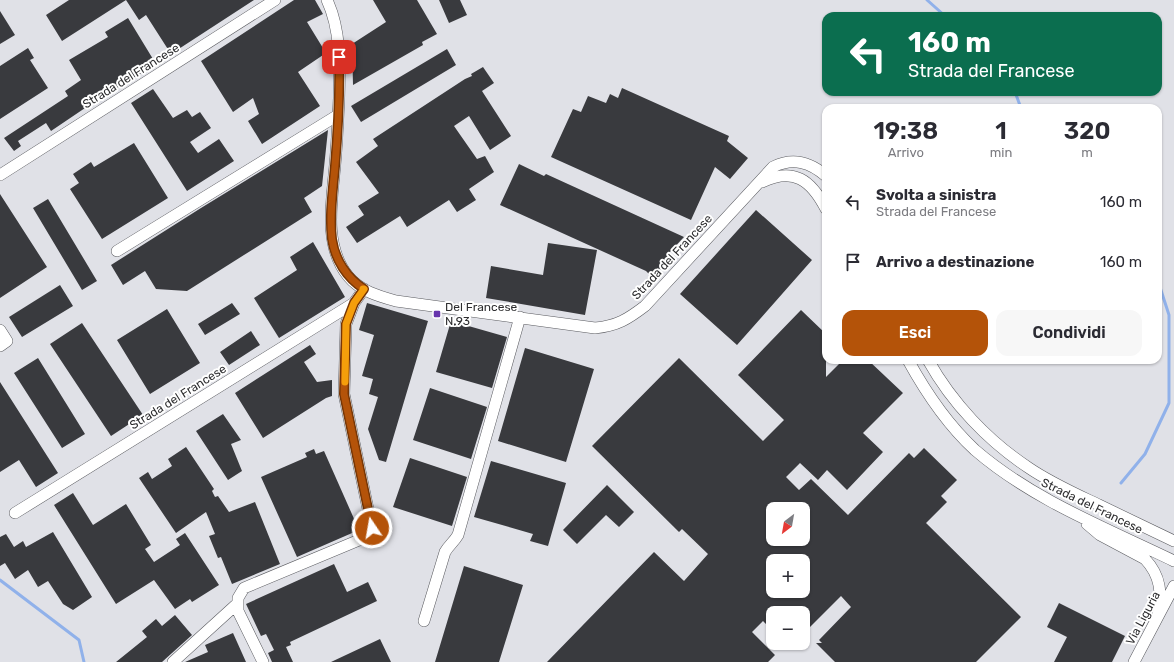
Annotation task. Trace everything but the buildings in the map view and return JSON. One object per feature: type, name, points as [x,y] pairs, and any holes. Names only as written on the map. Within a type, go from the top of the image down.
[{"type":"street","name":"Strada del Francese","points":[[0,175],[275,0]]},
{"type":"street","name":"Strada del Francese","points":[[327,0],[334,24],[339,57],[338,115],[332,208],[332,240],[342,267],[355,284],[382,297],[396,301],[595,328],[614,325],[631,317],[645,306],[760,183],[773,167],[790,161],[801,162],[813,166],[822,173]]},
{"type":"street","points":[[117,251],[338,115]]},
{"type":"street","name":"Strada del Francese","points":[[760,183],[777,176],[794,177],[802,180],[816,191],[822,202]]},
{"type":"street","name":"Strada del Francese","points":[[173,662],[238,603],[238,598],[244,588],[364,538],[372,528],[344,394],[346,324],[354,303],[364,289]]},
{"type":"street","name":"Strada del Francese","points":[[15,513],[354,303]]},
{"type":"street","points":[[424,621],[445,552],[449,545],[455,541],[458,535],[520,317]]},
{"type":"street","points":[[0,330],[7,341],[0,346]]},
{"type":"street","name":"Strada del Francese","points":[[910,364],[928,394],[948,420],[974,449],[1002,471],[1020,484],[1077,515],[1174,561]]},
{"type":"street","name":"Strada del Francese","points":[[931,364],[949,392],[986,436],[1012,456],[1030,469],[1079,496],[1174,541]]},
{"type":"street","points":[[935,403],[949,392]]},
{"type":"street","points":[[1002,471],[1012,456]]},
{"type":"street","points":[[1077,515],[1100,535],[1145,559],[1151,565],[1157,576],[1160,588],[1158,616]]},
{"type":"street","name":"Via Liguria","points":[[1134,662],[1174,586]]},
{"type":"street","points":[[238,603],[238,611],[262,662]]},
{"type":"street","points":[[1158,616],[1174,604]]},
{"type":"waterway","points":[[927,0],[940,12]]},
{"type":"waterway","points":[[1016,96],[1020,104]]},
{"type":"waterway","points":[[1121,483],[1145,454],[1169,403],[1169,315],[1162,293]]},
{"type":"waterway","points":[[0,580],[79,640],[84,662]]},
{"type":"slow traffic","points":[[345,382],[346,324],[354,303],[363,289]]},
{"type":"place","name":"Del Francese N.93","points":[[437,314]]},
{"type":"route","points":[[339,57],[340,72],[338,131],[332,208],[332,240],[342,267],[355,284],[364,289],[354,303],[346,324],[344,394],[372,528]]}]
